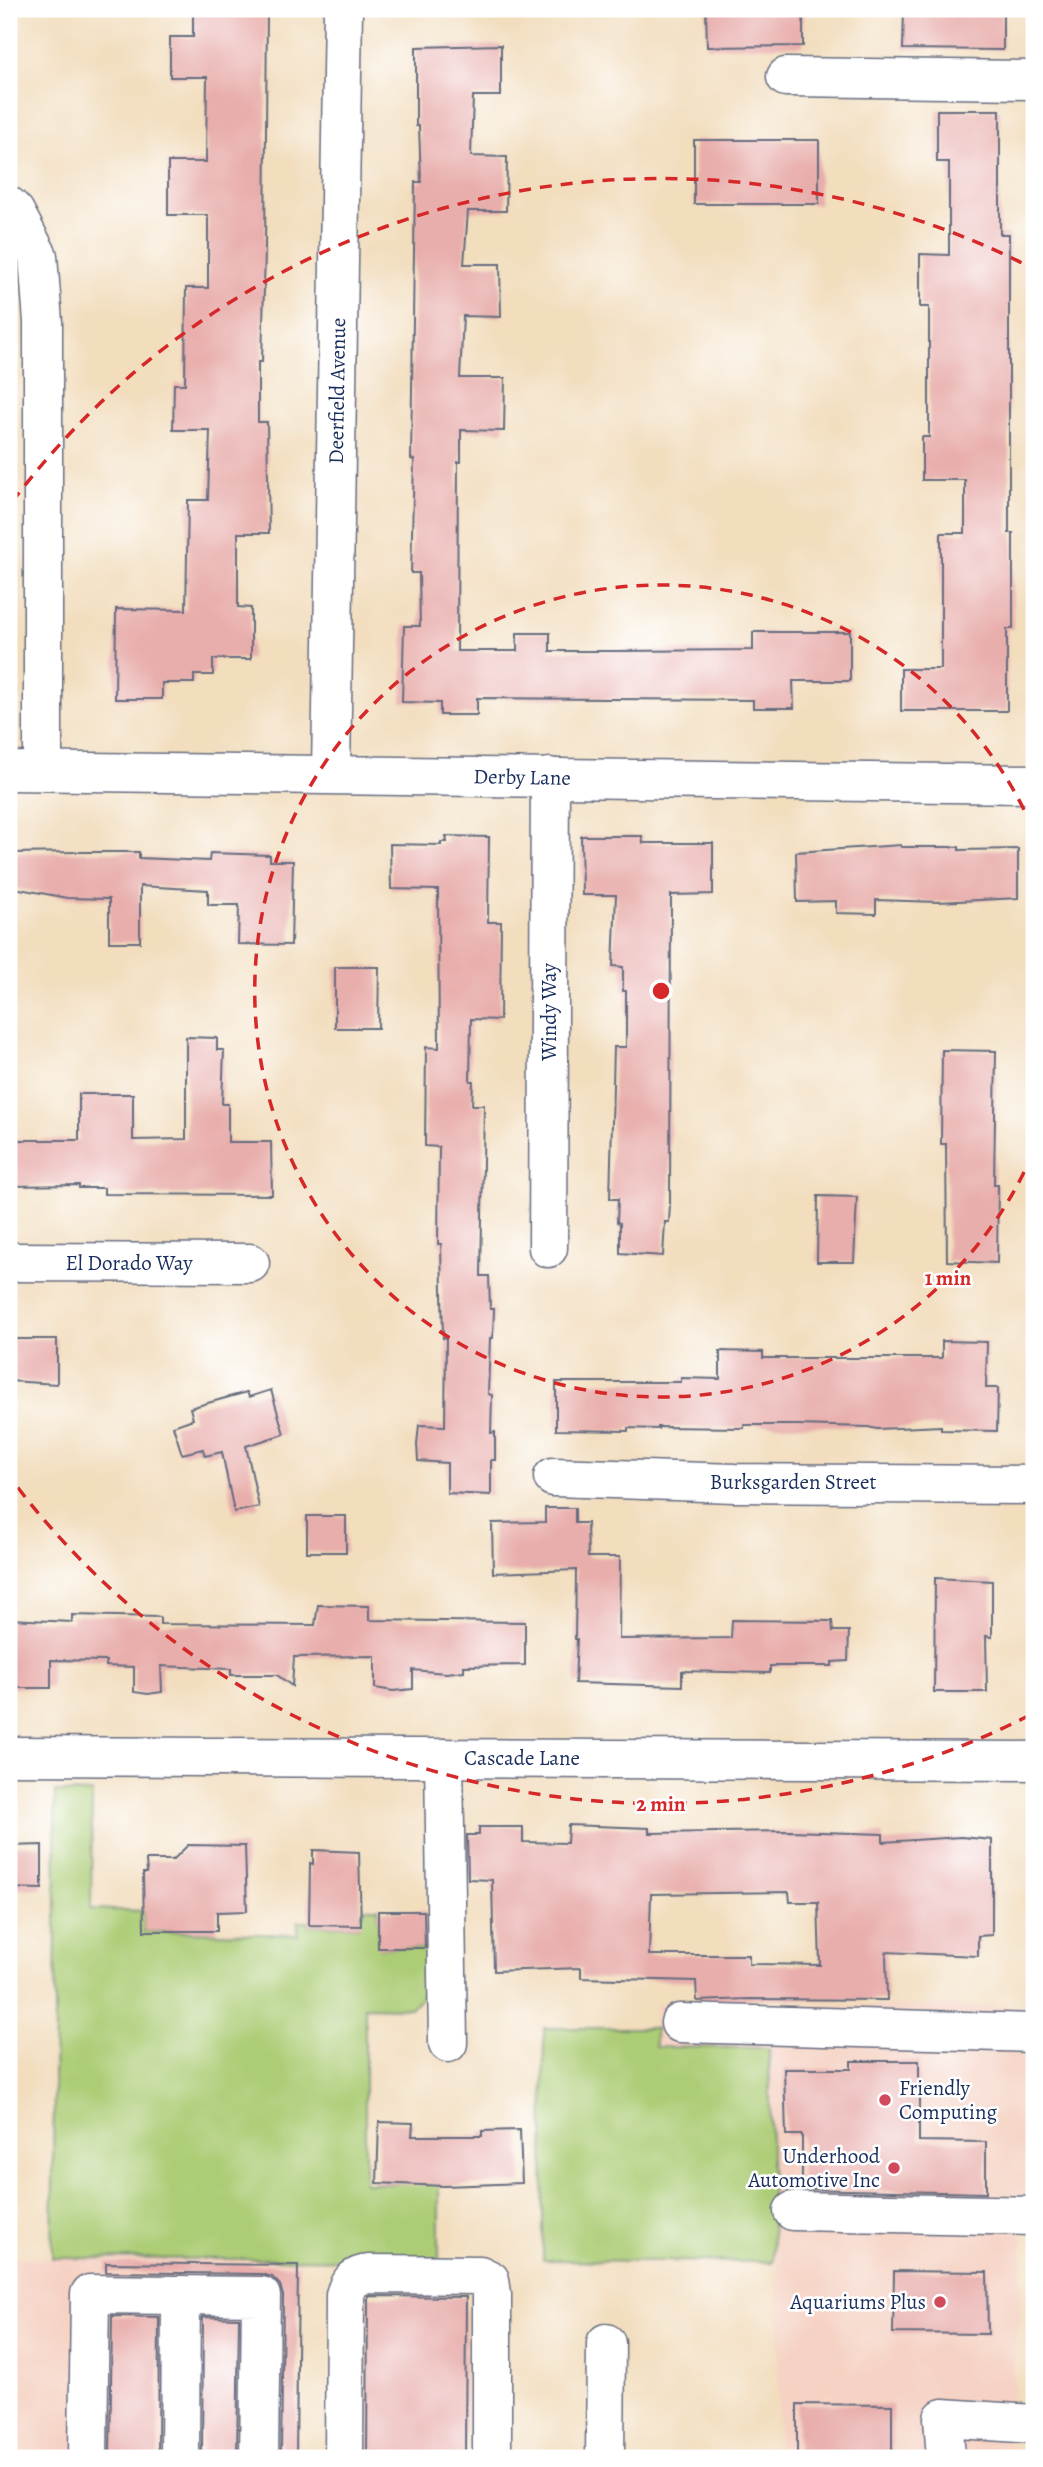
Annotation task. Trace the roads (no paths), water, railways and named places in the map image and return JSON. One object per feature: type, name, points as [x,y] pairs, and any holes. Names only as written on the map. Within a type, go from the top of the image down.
[{"type":"street","name":"Deerfield Avenue","points":[[331,773],[343,9]]},
{"type":"street","points":[[786,77],[1034,80]]},
{"type":"street","points":[[9,206],[15,212],[38,256],[43,322],[26,771]]},
{"type":"street","name":"Derby Lane","points":[[26,771],[1034,784]]},
{"type":"street","name":"Windy Way","points":[[548,1248],[550,777]]},
{"type":"street","name":"El Dorado Way","points":[[9,1262],[250,1264]]},
{"type":"street","name":"Burksgarden Street","points":[[553,1477],[735,1483],[1034,1485]]},
{"type":"street","name":"Cascade Lane","points":[[9,1756],[1034,1761]]},
{"type":"street","points":[[444,1758],[449,2043]]},
{"type":"street","points":[[680,2023],[1034,2033]]},
{"type":"street","points":[[793,2211],[1034,2216]]},
{"type":"street","points":[[344,2458],[345,2295],[348,2284],[359,2275],[370,2274],[480,2274],[490,2280],[492,2294],[492,2458]]},
{"type":"street","points":[[88,2458],[90,2294],[261,2296],[259,2458]]},
{"type":"street","points":[[180,2458],[181,2295]]},
{"type":"street","points":[[605,2458],[606,2343]]},
{"type":"street","points":[[946,2458],[943,2418],[1034,2424]]},
{"type":"place","name":"Friendly Computing","points":[[885,2100]]},
{"type":"place","name":"Underhood Automotive Inc","points":[[894,2168]]},
{"type":"place","name":"Aquariums Plus","points":[[940,2302]]}]
